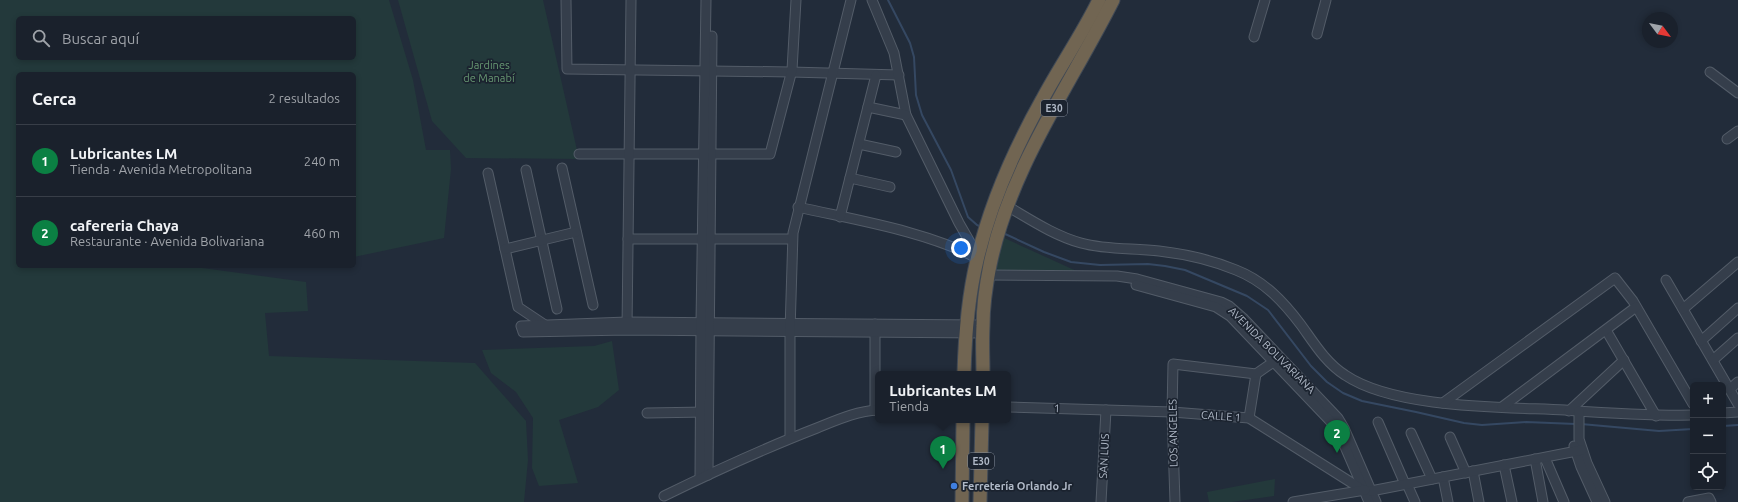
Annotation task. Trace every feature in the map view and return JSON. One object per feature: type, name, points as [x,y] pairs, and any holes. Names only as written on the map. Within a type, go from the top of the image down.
[{"type":"highway","name":"E30","points":[[983,371],[983,329],[988,278],[1002,220],[1017,181],[1083,42],[1099,0]]},
{"type":"highway","name":"E30","points":[[964,371],[966,328],[978,257],[990,216],[1005,176],[1042,98],[1113,0]]},
{"type":"highway","name":"E30","points":[[962,502],[963,423]]},
{"type":"highway","name":"E30","points":[[980,502],[982,423]]},
{"type":"street","points":[[566,0],[566,69],[708,70],[899,76]]},
{"type":"street","points":[[627,326],[631,0]]},
{"type":"street","points":[[704,476],[704,326],[708,70],[706,0]]},
{"type":"street","points":[[708,70],[712,0]]},
{"type":"street","points":[[579,154],[770,154],[794,55],[796,0]]},
{"type":"street","points":[[790,438],[792,239],[798,208],[851,0]]},
{"type":"street","points":[[872,0],[889,38],[899,76],[906,115],[964,234],[978,257]]},
{"type":"street","points":[[1254,37],[1265,0]]},
{"type":"street","points":[[1317,34],[1326,0]]},
{"type":"street","points":[[1710,72],[1738,93]]},
{"type":"street","points":[[840,217],[876,75]]},
{"type":"street","points":[[868,107],[906,115]]},
{"type":"street","points":[[1727,139],[1738,131]]},
{"type":"street","points":[[859,144],[896,152]]},
{"type":"street","points":[[562,168],[593,304]]},
{"type":"street","points":[[526,170],[557,309]]},
{"type":"street","points":[[488,173],[518,307],[545,325]]},
{"type":"street","points":[[850,178],[890,187]]},
{"type":"street","points":[[1007,206],[1058,235],[1083,244],[1174,253],[1210,261],[1238,271],[1260,282],[1280,300],[1336,369],[1362,384],[1388,393],[1422,400],[1502,407],[1656,416],[1690,415]]},
{"type":"street","points":[[798,208],[927,238],[978,257]]},
{"type":"street","points":[[505,248],[576,232]]},
{"type":"street","points":[[964,234],[974,236],[984,234]]},
{"type":"street","points":[[628,238],[792,239]]},
{"type":"street","points":[[1683,309],[1738,262]]},
{"type":"street","name":"AVENIDA BOLIVARIANA","points":[[988,278],[1115,282],[1141,286],[1224,311],[1277,359],[1341,422],[1372,502]]},
{"type":"street","points":[[1443,402],[1614,278],[1636,307],[1690,399]]},
{"type":"street","points":[[1666,280],[1738,404]]},
{"type":"street","points":[[1502,407],[1636,307]]},
{"type":"street","points":[[1701,341],[1738,308]]},
{"type":"street","points":[[627,326],[523,332],[521,326],[545,325],[875,327],[983,329]]},
{"type":"street","points":[[875,327],[876,371]]},
{"type":"street","points":[[1606,330],[1656,416]]},
{"type":"street","points":[[1713,360],[1738,338]]},
{"type":"street","points":[[1249,418],[1256,374],[1277,359]]},
{"type":"street","points":[[1597,502],[1579,451],[1576,439],[1574,411],[1624,360]]},
{"type":"street","name":"LOS ANGELES","points":[[1175,502],[1172,412],[1173,364],[1256,374]]},
{"type":"street","points":[[1730,389],[1738,382]]},
{"type":"street","name":"1","points":[[1011,407],[1106,410]]},
{"type":"street","points":[[664,496],[704,476],[790,438],[854,414],[875,410]]},
{"type":"street","name":"CALLE 1","points":[[1106,410],[1172,412],[1249,418],[1368,490]]},
{"type":"street","name":"SAN LUIS","points":[[1101,502],[1106,410]]},
{"type":"street","points":[[647,413],[704,412]]},
{"type":"street","points":[[1726,413],[1738,412]]},
{"type":"street","points":[[1378,422],[1415,502]]},
{"type":"street","points":[[1411,434],[1432,479]]},
{"type":"street","points":[[1450,437],[1469,472],[1479,502]]},
{"type":"street","points":[[1294,502],[1406,484],[1579,451]]},
{"type":"street","points":[[1579,451],[1605,502]]},
{"type":"street","points":[[1545,458],[1564,502]]},
{"type":"street","points":[[1535,459],[1543,502]]},
{"type":"street","points":[[1504,465],[1512,502]]},
{"type":"street","points":[[1443,477],[1448,502]]},
{"type":"street","points":[[1688,502],[1710,500]]},
{"type":"green space","points":[[0,0],[389,0],[413,80],[426,150],[450,150],[451,169],[444,238],[356,257],[356,72],[16,72],[16,268],[203,268],[306,282],[308,311],[265,313],[269,356],[475,363],[526,421],[528,460],[524,502],[0,502]]},
{"type":"green space","name":"Jardines de Manabí","points":[[398,0],[543,0],[579,159],[466,158],[432,121]]},
{"type":"green space","points":[[1002,237],[1083,274],[996,271]]},
{"type":"green space","points":[[612,341],[619,390],[598,407],[559,420],[578,483],[539,486],[532,468],[533,418],[516,392],[491,373],[482,350],[594,346]]},
{"type":"green space","points":[[1275,479],[1274,496],[1232,502],[1209,502],[1207,492]]},
{"type":"waterway","points":[[888,0],[910,43],[914,57],[916,95],[922,115],[951,170],[968,217],[977,225],[982,227]]},
{"type":"waterway","points":[[1003,233],[1044,252],[1071,262],[1100,265],[1148,264],[1165,266],[1185,270],[1247,296],[1268,310],[1311,366],[1327,382],[1343,393],[1362,401],[1464,423],[1482,425],[1526,422],[1576,424]]},
{"type":"waterway","points":[[1581,424],[1659,431],[1690,429]]},
{"type":"waterway","points":[[1726,426],[1738,425]]},
{"type":"place","name":"cafereria Chaya","points":[[1337,453]]},
{"type":"place","name":"Lubricantes LM","points":[[943,469]]},
{"type":"place","name":"Ferretería Orlando Jr","points":[[954,486]]}]
